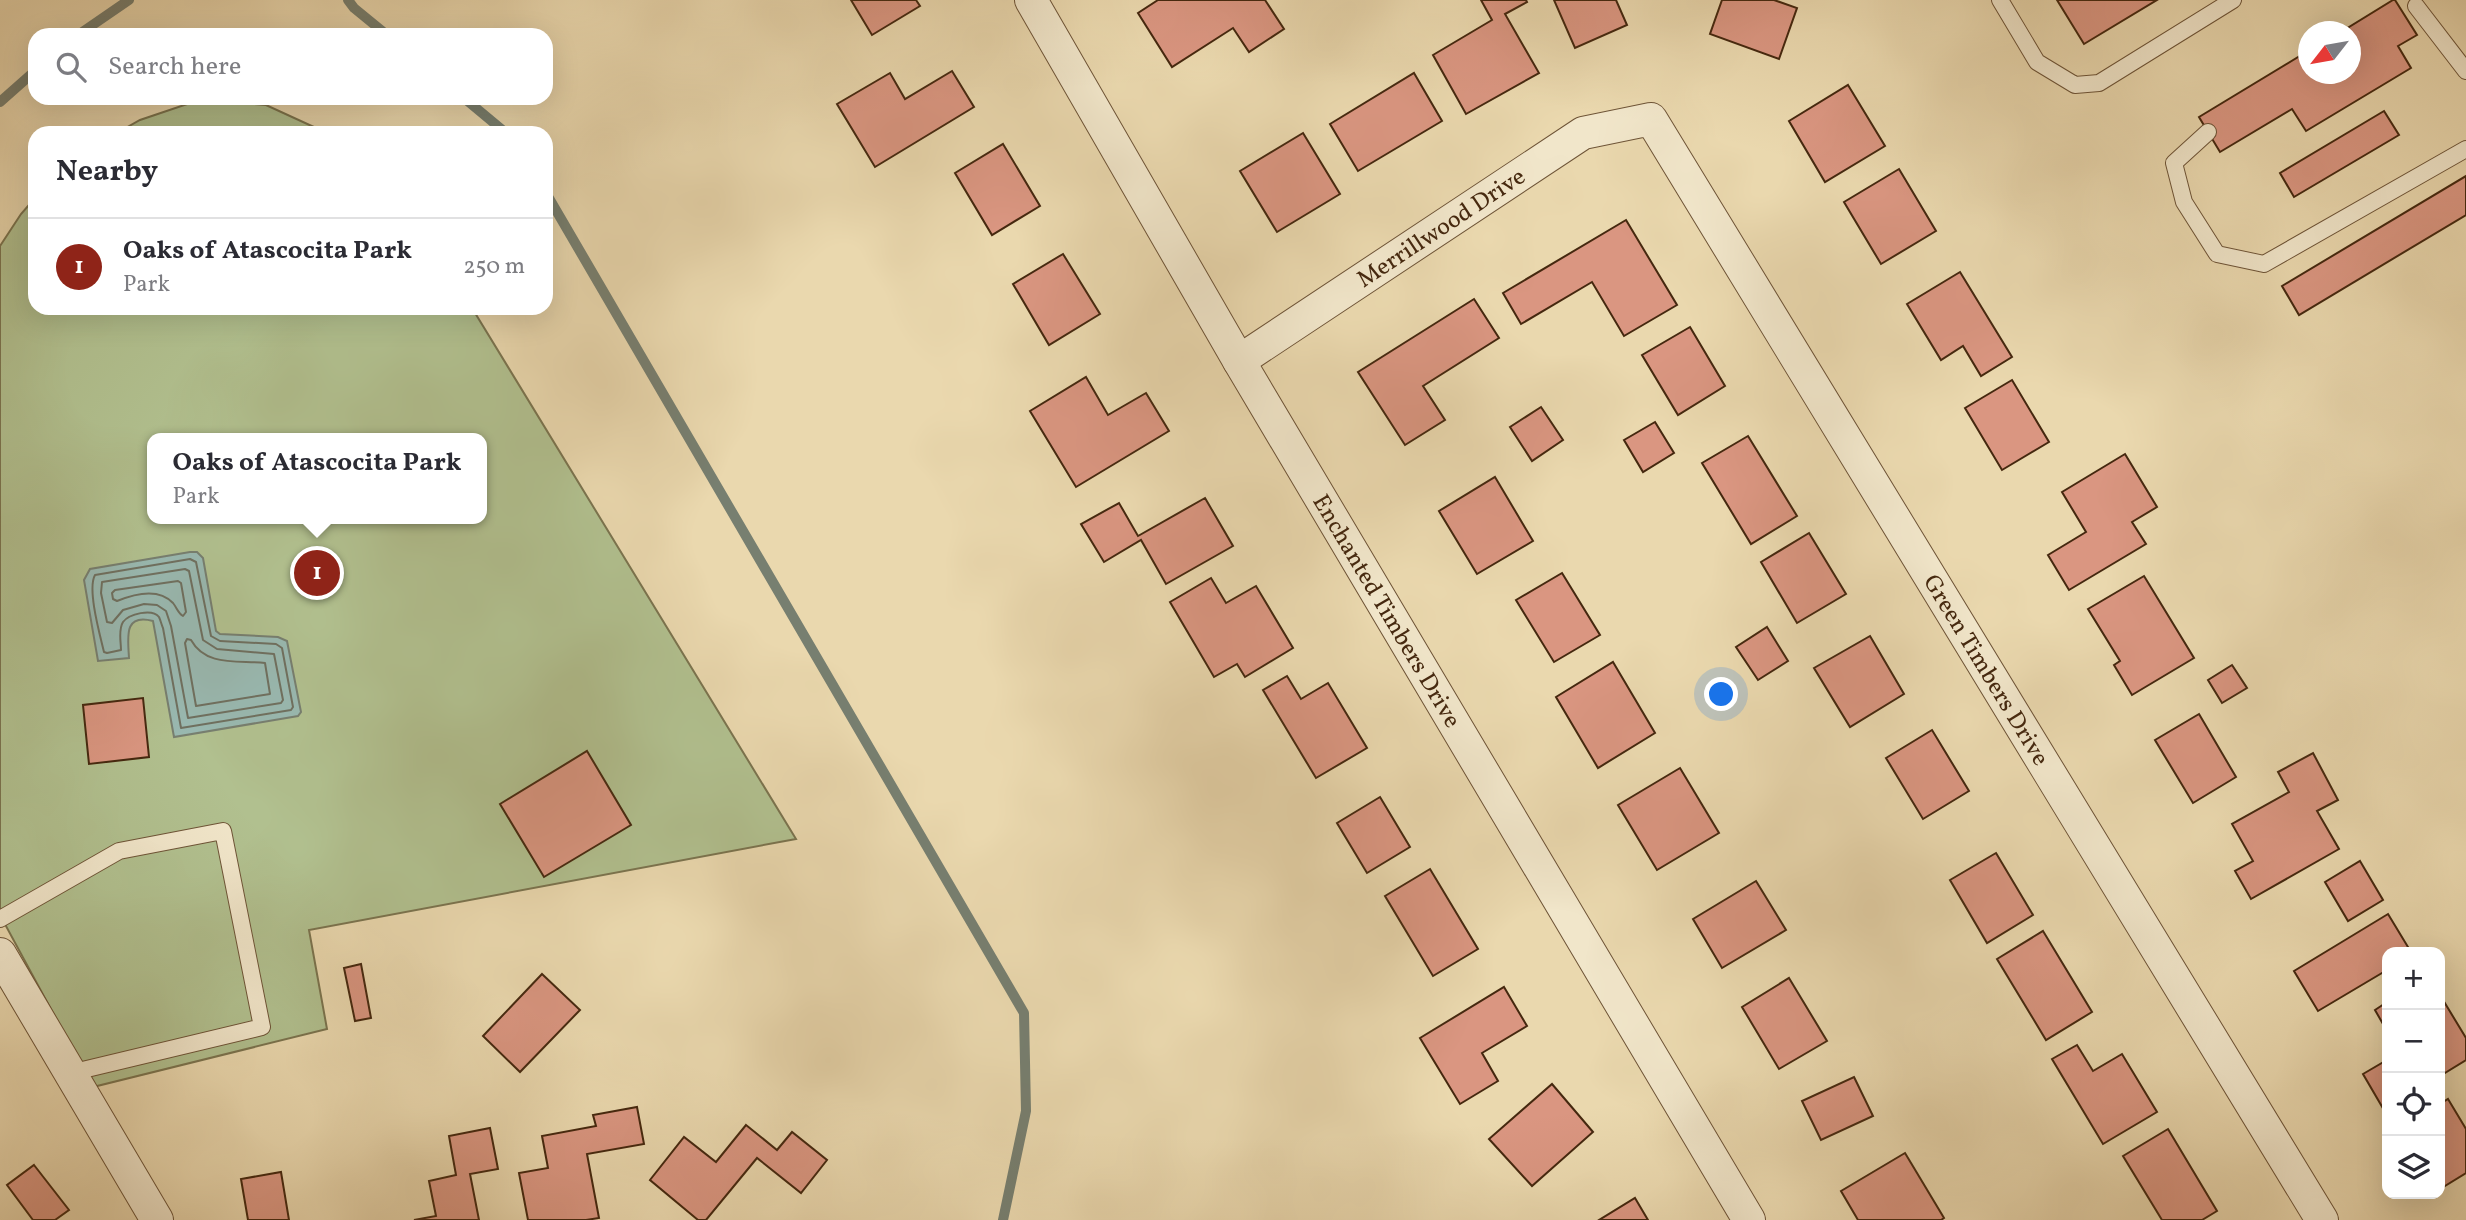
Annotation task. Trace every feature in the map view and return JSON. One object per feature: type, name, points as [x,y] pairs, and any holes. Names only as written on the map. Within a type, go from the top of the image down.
[{"type":"street","name":"Enchanted Timbers Drive","points":[[1031,0],[1239,360],[1749,1220]]},
{"type":"street","name":"Merrillwood Drive","points":[[1239,360],[1583,133],[1651,119]]},
{"type":"street","name":"Green Timbers Drive","points":[[1651,119],[2322,1220]]},
{"type":"street","points":[[0,956],[157,1220]]},
{"type":"lane","points":[[2000,0],[2037,62],[2075,85],[2099,83],[2233,0]]},
{"type":"lane","points":[[2416,6],[2466,71]]},
{"type":"lane","points":[[2208,132],[2174,163],[2184,202],[2217,254],[2264,264],[2466,149]]},
{"type":"lane","points":[[0,919],[119,851],[223,831],[262,1027],[70,1073]]},
{"type":"green space","points":[[184,105],[266,105],[312,126],[129,126]]},
{"type":"green space","points":[[28,206],[28,315],[476,315],[796,839],[309,930],[327,1029],[93,1087],[0,915],[0,246]]},
{"type":"water","points":[[197,552],[203,558],[216,631],[220,634],[278,637],[287,641],[301,712],[298,716],[174,737],[153,621],[143,619],[132,624],[128,635],[129,658],[98,661],[84,580],[90,569]]},
{"type":"building","points":[[851,0],[916,0],[920,6],[872,35]]},
{"type":"building","points":[[1158,0],[1265,0],[1284,29],[1249,52],[1233,28],[1172,67],[1138,13]]},
{"type":"building","points":[[1481,0],[1526,0],[1527,2],[1505,14],[1539,73],[1466,114],[1433,55],[1492,20]]},
{"type":"building","points":[[1554,0],[1616,0],[1627,25],[1575,48]]},
{"type":"building","points":[[1722,0],[1774,0],[1797,8],[1779,59],[1710,34]]},
{"type":"building","points":[[2057,0],[2157,0],[2084,44]]},
{"type":"building","points":[[2395,0],[2417,35],[2398,46],[2411,68],[2306,131],[2292,109],[2220,152],[2199,117],[2298,57],[2298,84],[2361,84],[2361,21],[2359,21]]},
{"type":"building","points":[[952,71],[974,107],[875,167],[837,104],[890,73],[905,99]]},
{"type":"building","points":[[1414,73],[1442,121],[1358,171],[1330,124]]},
{"type":"building","points":[[1848,85],[1885,146],[1825,182],[1789,121]]},
{"type":"building","points":[[2384,111],[2399,135],[2294,197],[2280,173]]},
{"type":"building","points":[[1303,133],[1340,194],[1277,232],[1240,171]]},
{"type":"building","points":[[1003,144],[1040,206],[992,235],[955,173]]},
{"type":"building","points":[[1899,169],[1936,231],[1881,264],[1844,202]]},
{"type":"building","points":[[2466,176],[2466,215],[2299,315],[2282,286]]},
{"type":"building","points":[[1626,220],[1677,305],[1624,336],[1592,282],[1521,324],[1503,293]]},
{"type":"building","points":[[1063,254],[1100,314],[1049,345],[1013,284]]},
{"type":"building","points":[[1960,272],[2012,357],[1981,376],[1963,346],[1941,360],[1907,304]]},
{"type":"building","points":[[1474,299],[1499,338],[1423,386],[1445,420],[1405,445],[1358,372]]},
{"type":"building","points":[[1690,327],[1725,386],[1678,415],[1642,355]]},
{"type":"building","points":[[1086,377],[1108,415],[1146,393],[1169,431],[1076,487],[1030,411]]},
{"type":"building","points":[[2012,380],[2049,442],[2002,470],[1965,408]]},
{"type":"building","points":[[1541,407],[1563,440],[1532,461],[1510,427]]},
{"type":"building","points":[[1655,422],[1674,453],[1643,472],[1624,440]]},
{"type":"building","points":[[1748,436],[1797,516],[1751,544],[1702,463]]},
{"type":"building","points":[[2125,454],[2157,507],[2132,522],[2146,544],[2069,590],[2048,555],[2086,532],[2062,492]]},
{"type":"building","points":[[1495,477],[1533,541],[1477,574],[1439,511]]},
{"type":"building","points":[[1205,498],[1233,546],[1166,584],[1141,540],[1104,562],[1081,524],[1119,503],[1138,536]]},
{"type":"building","points":[[1809,533],[1846,594],[1797,623],[1761,562]]},
{"type":"building","points":[[1562,573],[1600,635],[1554,662],[1516,600]]},
{"type":"building","points":[[2144,576],[2194,658],[2132,695],[2114,665],[2120,661],[2088,609]]},
{"type":"building","points":[[1211,578],[1226,603],[1256,586],[1293,648],[1245,677],[1237,664],[1214,677],[1170,602]]},
{"type":"building","points":[[1767,627],[1788,661],[1758,680],[1736,647]]},
{"type":"building","points":[[1870,636],[1904,694],[1850,727],[1814,668]]},
{"type":"building","points":[[1613,662],[1655,733],[1598,768],[1556,697]]},
{"type":"building","points":[[2232,665],[2247,688],[2222,703],[2208,680]]},
{"type":"building","points":[[1287,676],[1301,699],[1328,683],[1367,748],[1316,778],[1263,690]]},
{"type":"building","points":[[143,698],[149,757],[89,764],[83,705]]},
{"type":"building","points":[[2199,714],[2236,777],[2193,803],[2155,740]]},
{"type":"building","points":[[1932,730],[1969,791],[1923,819],[1886,758]]},
{"type":"building","points":[[587,751],[631,825],[544,877],[500,804]]},
{"type":"building","points":[[2313,753],[2338,800],[2317,811],[2339,849],[2251,899],[2235,871],[2253,861],[2232,824],[2289,792],[2278,772]]},
{"type":"building","points":[[1680,768],[1719,833],[1657,870],[1618,805]]},
{"type":"building","points":[[1380,797],[1410,847],[1367,873],[1337,823]]},
{"type":"building","points":[[1996,853],[2033,915],[1987,943],[1950,880]]},
{"type":"building","points":[[2360,861],[2383,900],[2348,921],[2325,882]]},
{"type":"building","points":[[1430,869],[1478,949],[1433,976],[1385,896]]},
{"type":"building","points":[[1756,881],[1786,930],[1722,968],[1693,919]]},
{"type":"building","points":[[2388,914],[2408,947],[2382,947],[2382,973],[2318,1011],[2294,971]]},
{"type":"building","points":[[2043,931],[2092,1012],[2046,1040],[1997,959]]},
{"type":"building","points":[[361,964],[371,1018],[355,1021],[344,968]]},
{"type":"building","points":[[542,974],[580,1010],[520,1072],[483,1036]]},
{"type":"building","points":[[1789,978],[1827,1041],[1779,1069],[1742,1007]]},
{"type":"building","points":[[1504,987],[1527,1026],[1482,1053],[1498,1081],[1460,1104],[1420,1038]]},
{"type":"building","points":[[2445,1003],[2466,1038],[2466,1060],[2445,1073]]},
{"type":"building","points":[[2382,1005],[2382,1022],[2375,1010]]},
{"type":"building","points":[[2077,1045],[2093,1071],[2122,1054],[2157,1112],[2103,1144],[2052,1059]]},
{"type":"building","points":[[2382,1063],[2382,1107],[2363,1074]]},
{"type":"building","points":[[1854,1077],[1873,1116],[1821,1140],[1802,1101]]},
{"type":"building","points":[[1552,1084],[1593,1132],[1532,1186],[1489,1139]]},
{"type":"building","points":[[2448,1099],[2466,1129],[2466,1173],[2445,1186],[2445,1136],[2445,1101]]},
{"type":"building","points":[[637,1107],[644,1144],[587,1154],[599,1218],[528,1220],[519,1173],[548,1168],[542,1136],[596,1126],[593,1115]]},
{"type":"building","points":[[746,1125],[777,1150],[792,1132],[827,1160],[801,1193],[757,1158],[706,1220],[698,1220],[650,1180],[684,1137],[716,1162]]},
{"type":"building","points":[[490,1128],[498,1169],[470,1174],[479,1220],[414,1220],[436,1216],[429,1181],[456,1175],[449,1136]]},
{"type":"building","points":[[2168,1129],[2217,1211],[2202,1220],[2162,1220],[2123,1156]]},
{"type":"building","points":[[1905,1153],[1944,1218],[1858,1220],[1841,1191]]},
{"type":"building","points":[[34,1165],[69,1210],[55,1220],[33,1220],[7,1185]]},
{"type":"building","points":[[281,1172],[289,1220],[248,1220],[241,1179]]},
{"type":"building","points":[[1635,1198],[1648,1220],[1599,1220]]},
{"type":"waterway","points":[[88,28],[129,0]]},
{"type":"waterway","points":[[348,0],[378,28]]},
{"type":"waterway","points":[[0,102],[28,77]]},
{"type":"waterway","points":[[472,105],[498,126]]},
{"type":"waterway","points":[[553,205],[1024,1013],[1026,1111],[1003,1220]]},
{"type":"place","name":"Oaks of Atascocita Park","points":[[317,573]]}]
